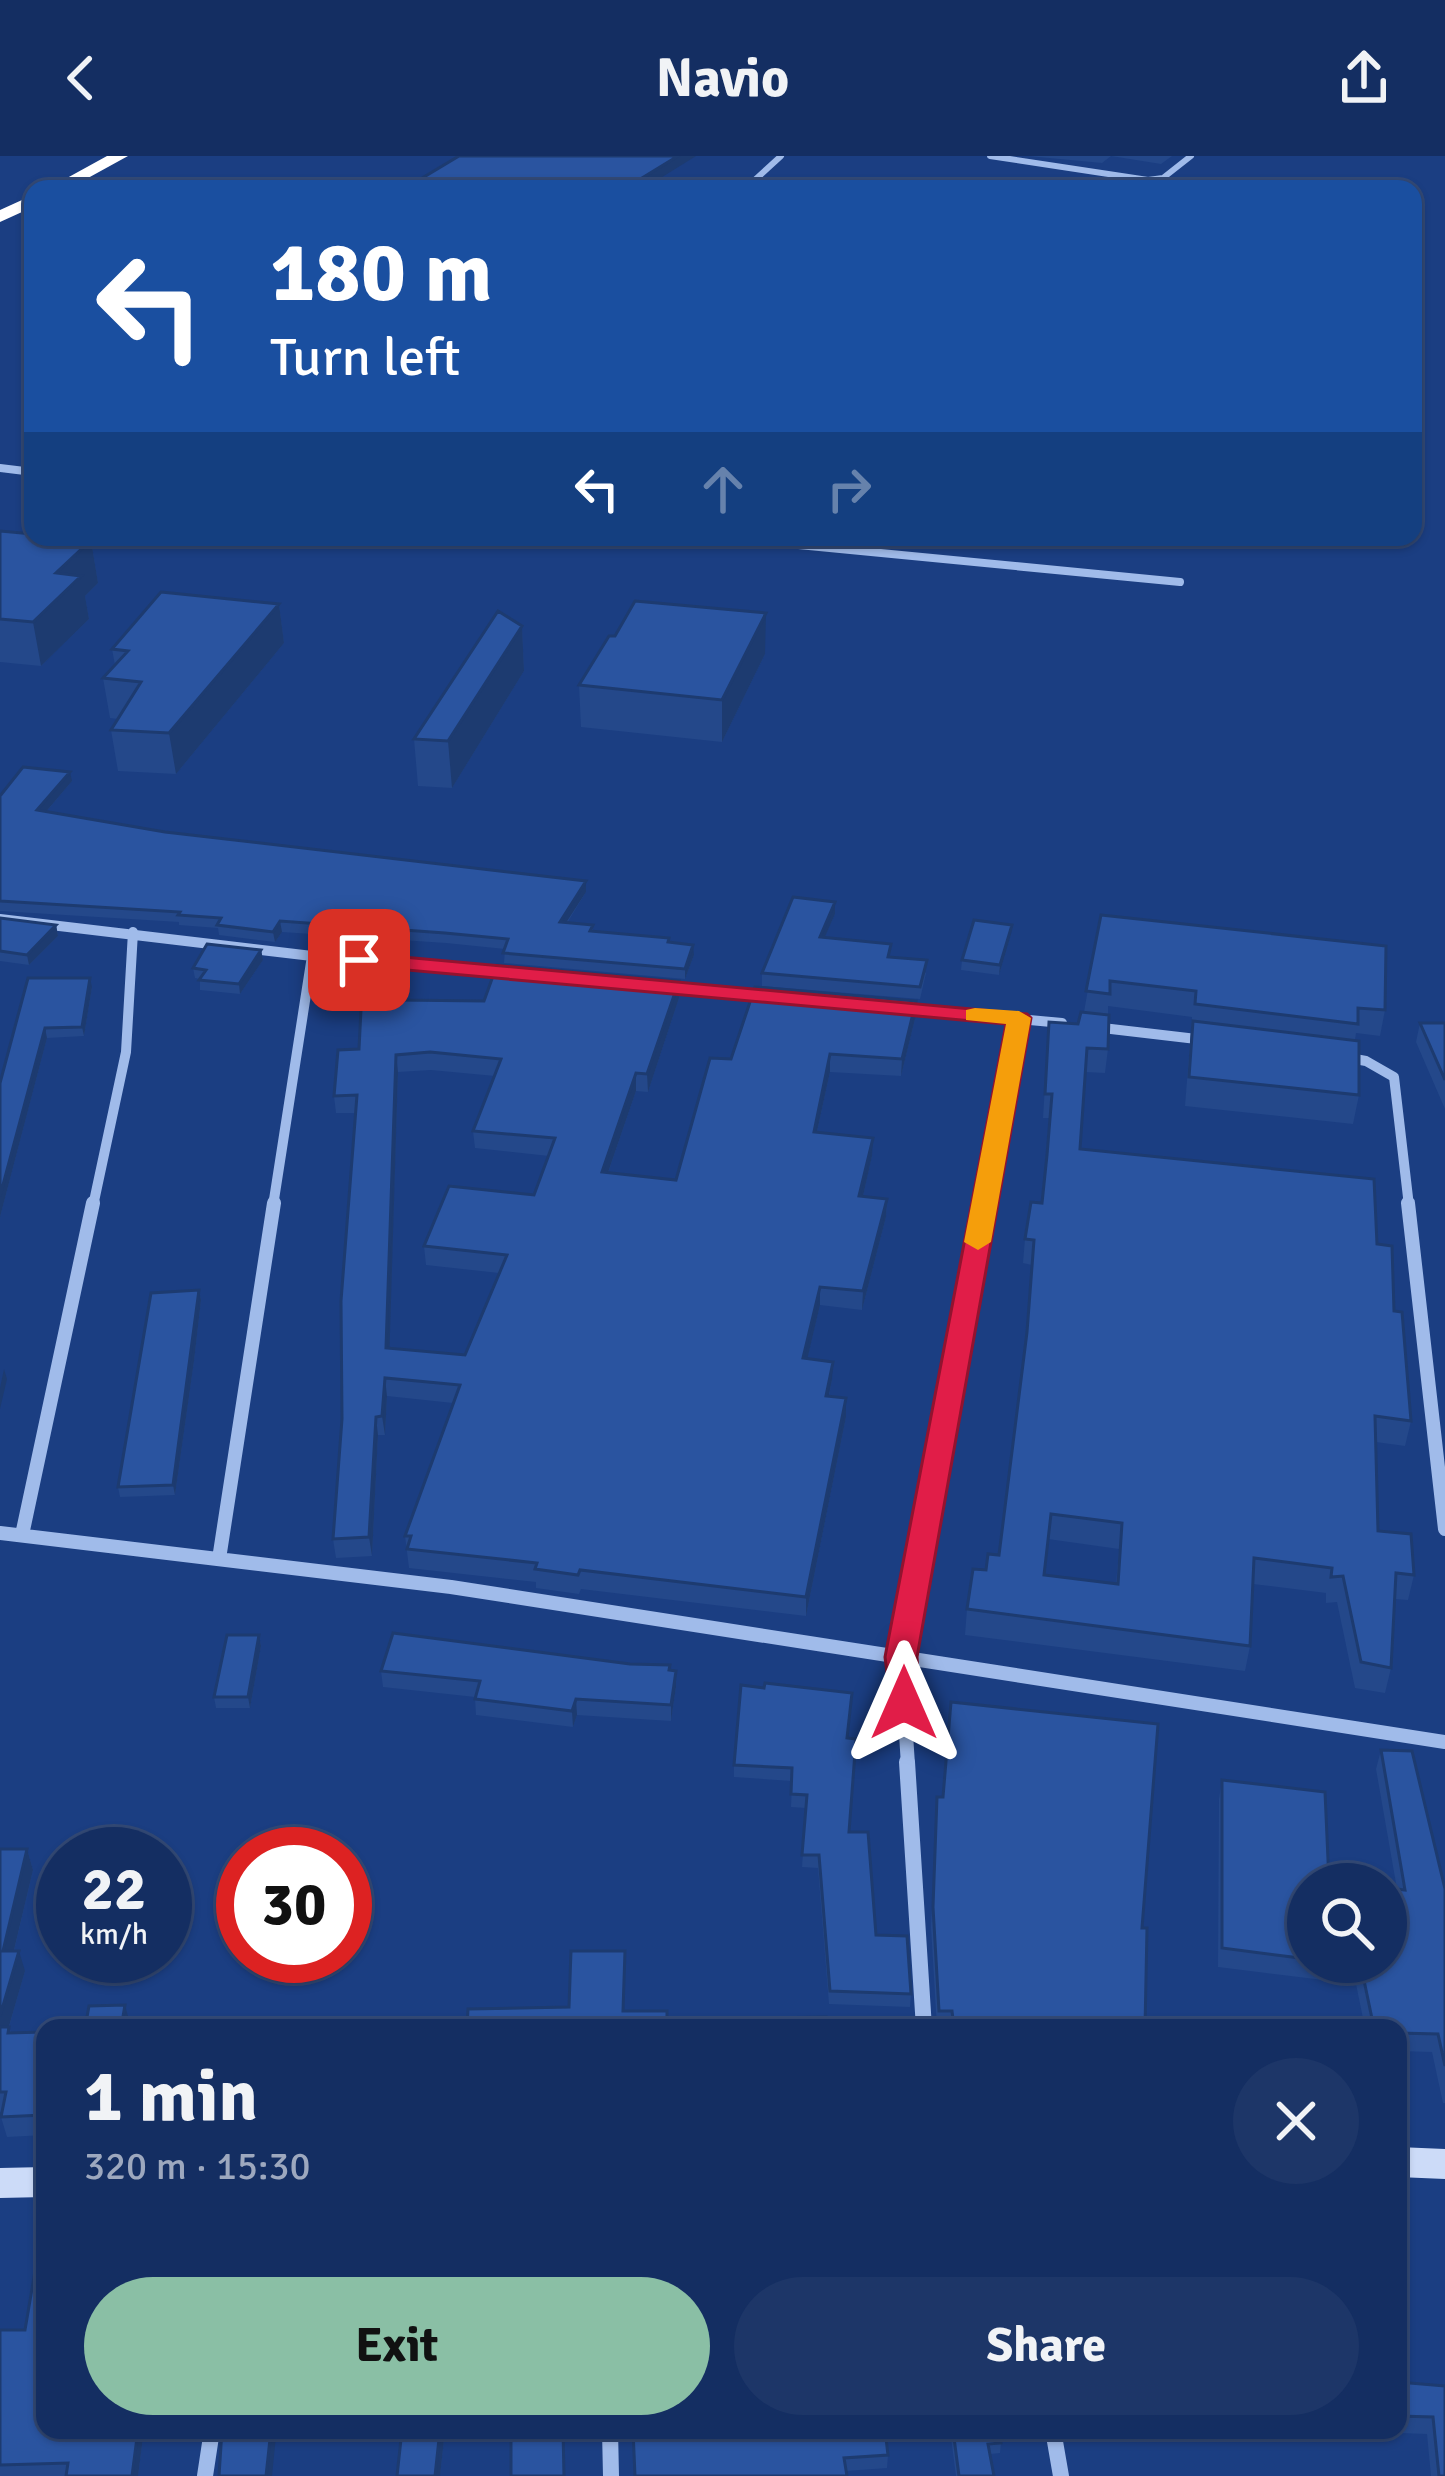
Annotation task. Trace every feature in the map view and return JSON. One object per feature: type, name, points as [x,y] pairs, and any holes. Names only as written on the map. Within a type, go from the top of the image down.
[{"type":"highway","points":[[73,180],[120,156]]},
{"type":"street","points":[[755,180],[781,156]]},
{"type":"street","points":[[990,156],[1148,180],[1163,178],[1191,156]]},
{"type":"street","points":[[810,546],[1180,581]]},
{"type":"street","points":[[0,919],[312,956],[526,974]]},
{"type":"street","points":[[22,1535],[126,1052],[133,932]]},
{"type":"street","points":[[219,1559],[312,956]]},
{"type":"street","points":[[643,985],[784,998]]},
{"type":"street","points":[[878,1006],[1066,1024]]},
{"type":"street","points":[[923,2019],[901,1657],[1019,1018]]},
{"type":"street","points":[[1089,1027],[1229,1042]]},
{"type":"street","points":[[1323,1053],[1366,1061],[1394,1077],[1438,1372],[1445,1529]]},
{"type":"street","points":[[0,1533],[451,1587],[1445,1742]]},
{"type":"street","points":[[1407,2162],[1445,2164]]},
{"type":"street","points":[[0,2183],[36,2182]]},
{"type":"street","points":[[205,2476],[211,2439]]},
{"type":"street","points":[[610,2439],[610,2476]]},
{"type":"street","points":[[1055,2439],[1061,2476]]},
{"type":"building","points":[[459,156],[678,156],[639,180],[419,180]]},
{"type":"building","points":[[0,531],[24,533],[24,546],[85,546],[56,573],[81,576],[33,622],[0,619]]},
{"type":"building","points":[[161,592],[279,604],[169,733],[111,730],[141,682],[103,678],[128,651],[112,649]]},
{"type":"building","points":[[635,601],[766,613],[722,700],[579,685]]},
{"type":"building","points":[[498,611],[522,626],[448,741],[414,739]]},
{"type":"building","points":[[23,767],[70,772],[37,810],[165,832],[586,881],[560,922],[593,925],[590,931],[669,938],[668,942],[693,945],[685,969],[503,953],[508,939],[280,921],[273,932],[217,925],[221,918],[178,915],[180,912],[0,901],[0,796]]},
{"type":"building","points":[[793,897],[835,902],[820,937],[891,944],[888,957],[927,960],[920,987],[762,973]]},
{"type":"building","points":[[1101,915],[1386,946],[1385,1010],[1358,1008],[1358,1024],[1195,1004],[1196,991],[1110,981],[1110,994],[1086,991]]},
{"type":"building","points":[[0,918],[56,925],[27,955],[0,951]]},
{"type":"building","points":[[974,920],[1012,925],[1000,965],[962,960]]},
{"type":"building","points":[[207,944],[261,950],[239,984],[199,980],[206,970],[193,968]]},
{"type":"building","points":[[497,965],[679,981],[647,1074],[636,1073],[602,1172],[676,1180],[710,1058],[731,1059],[755,987],[916,1001],[902,1059],[830,1054],[814,1132],[873,1138],[859,1196],[887,1199],[863,1291],[820,1287],[803,1358],[833,1362],[826,1396],[846,1398],[806,1597],[580,1570],[578,1575],[535,1569],[537,1563],[407,1549],[411,1536],[405,1536],[460,1385],[385,1378],[382,1416],[376,1417],[369,1537],[333,1539],[342,1419],[341,1301],[357,1095],[334,1096],[338,1050],[359,1049],[362,990],[398,988],[398,1000],[484,1001]],"holes":[[[430,1052],[501,1059],[473,1131],[555,1138],[534,1195],[449,1186],[424,1246],[507,1255],[465,1355],[386,1348],[396,1055]]]},
{"type":"building","points":[[28,978],[90,978],[82,1027],[45,1028],[0,1196],[0,1083]]},
{"type":"building","points":[[1081,1012],[1109,1015],[1108,1049],[1087,1048],[1080,1149],[1374,1179],[1377,1244],[1392,1246],[1394,1311],[1402,1312],[1411,1421],[1375,1416],[1378,1531],[1411,1534],[1414,1575],[1396,1573],[1391,1668],[1361,1662],[1343,1576],[1331,1577],[1332,1568],[1254,1558],[1250,1646],[967,1609],[973,1569],[986,1570],[988,1554],[999,1555],[1027,1332],[1034,1240],[1025,1239],[1031,1202],[1042,1203],[1047,1155],[1052,1094],[1045,1094],[1049,1022],[1078,1024]],"holes":[[[1051,1514],[1122,1523],[1118,1584],[1044,1575]]]},
{"type":"building","points":[[1193,1021],[1359,1041],[1359,1095],[1189,1077]]},
{"type":"building","points":[[1420,1023],[1445,1023],[1445,1080]]},
{"type":"building","points":[[199,1290],[173,1485],[118,1487],[151,1293]]},
{"type":"building","points":[[393,1633],[670,1665],[669,1670],[676,1671],[671,1705],[576,1699],[572,1711],[475,1699],[480,1681],[381,1671]]},
{"type":"building","points":[[227,1635],[259,1635],[248,1697],[214,1697]]},
{"type":"building","points":[[765,1683],[852,1693],[847,1738],[856,1739],[849,1832],[868,1832],[876,1935],[907,1936],[911,1994],[830,1991],[819,1855],[802,1855],[807,1795],[791,1794],[792,1768],[734,1765],[741,1685],[764,1688]]},
{"type":"building","points":[[951,1702],[1158,1724],[1142,1928],[1147,1928],[1145,2019],[953,2019],[952,2011],[939,2011],[933,1907],[937,1797],[943,1797]]},
{"type":"building","points":[[1381,1750],[1412,1751],[1445,1889],[1445,2066],[1438,2034],[1407,2033],[1407,2019],[1372,2019],[1365,1983],[1407,1983],[1407,1863],[1400,1863]]},
{"type":"building","points":[[1222,1780],[1325,1792],[1328,1863],[1287,1863],[1287,1956],[1222,1948]]},
{"type":"building","points":[[0,1849],[27,1849],[3,1951],[19,1951],[0,2016]]},
{"type":"building","points":[[571,1951],[625,1951],[623,2011],[667,2011],[667,2019],[467,2019],[468,2009],[569,2007]]},
{"type":"building","points":[[125,2005],[123,2019],[87,2019],[89,2006]]},
{"type":"building","points":[[826,2017],[826,2019],[753,2019]]},
{"type":"building","points":[[0,2027],[9,2027],[8,2033],[36,2032],[36,2115],[1,2117],[6,2092],[0,2092]]},
{"type":"building","points":[[36,2271],[36,2439],[137,2439],[132,2476],[66,2476],[68,2463],[0,2465],[0,2330],[25,2330]]},
{"type":"building","points":[[1407,2383],[1445,2386],[1445,2476],[1439,2476],[1433,2417],[1407,2416]]},
{"type":"building","points":[[221,2439],[270,2439],[266,2476],[219,2476]]},
{"type":"building","points":[[401,2439],[439,2439],[435,2476],[397,2476]]},
{"type":"building","points":[[511,2439],[563,2439],[564,2476],[511,2476]]},
{"type":"building","points":[[633,2439],[886,2439],[888,2455],[844,2458],[847,2476],[635,2476]]},
{"type":"building","points":[[954,2439],[1000,2439],[1001,2443],[988,2444],[994,2476],[959,2476]]},
{"type":"slow traffic","points":[[975,1015],[1019,1018],[978,1242]]},
{"type":"route","points":[[359,960],[1019,1018],[901,1657],[904,1703]]}]
